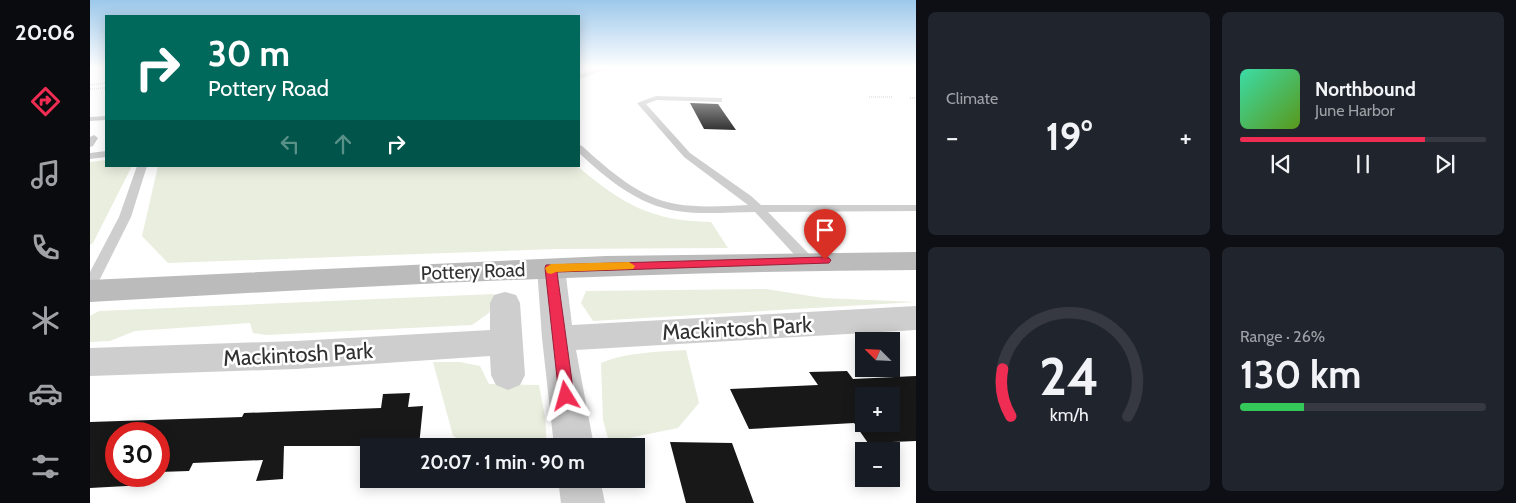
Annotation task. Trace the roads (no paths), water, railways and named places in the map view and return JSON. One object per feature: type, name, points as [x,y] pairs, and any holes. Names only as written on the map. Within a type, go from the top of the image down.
[{"type":"street","name":"Pottery Road","points":[[90,291],[478,270],[807,260],[916,262]]},
{"type":"street","points":[[551,268],[558,338],[573,438]]},
{"type":"street","points":[[505,303],[508,375]]},
{"type":"street","name":"Mackintosh Park","points":[[558,338],[916,318]]},
{"type":"street","name":"Mackintosh Park","points":[[90,362],[296,355],[507,342]]},
{"type":"street","points":[[580,488],[583,503]]},
{"type":"lane","points":[[719,100],[656,98],[641,103],[687,155],[747,198],[807,260]]},
{"type":"lane","points":[[90,119],[105,118]]},
{"type":"lane","points":[[580,149],[600,167],[640,195],[672,207],[758,209],[916,208]]},
{"type":"lane","points":[[90,156],[105,154]]},
{"type":"lane","points":[[90,285],[125,217],[142,167]]}]
